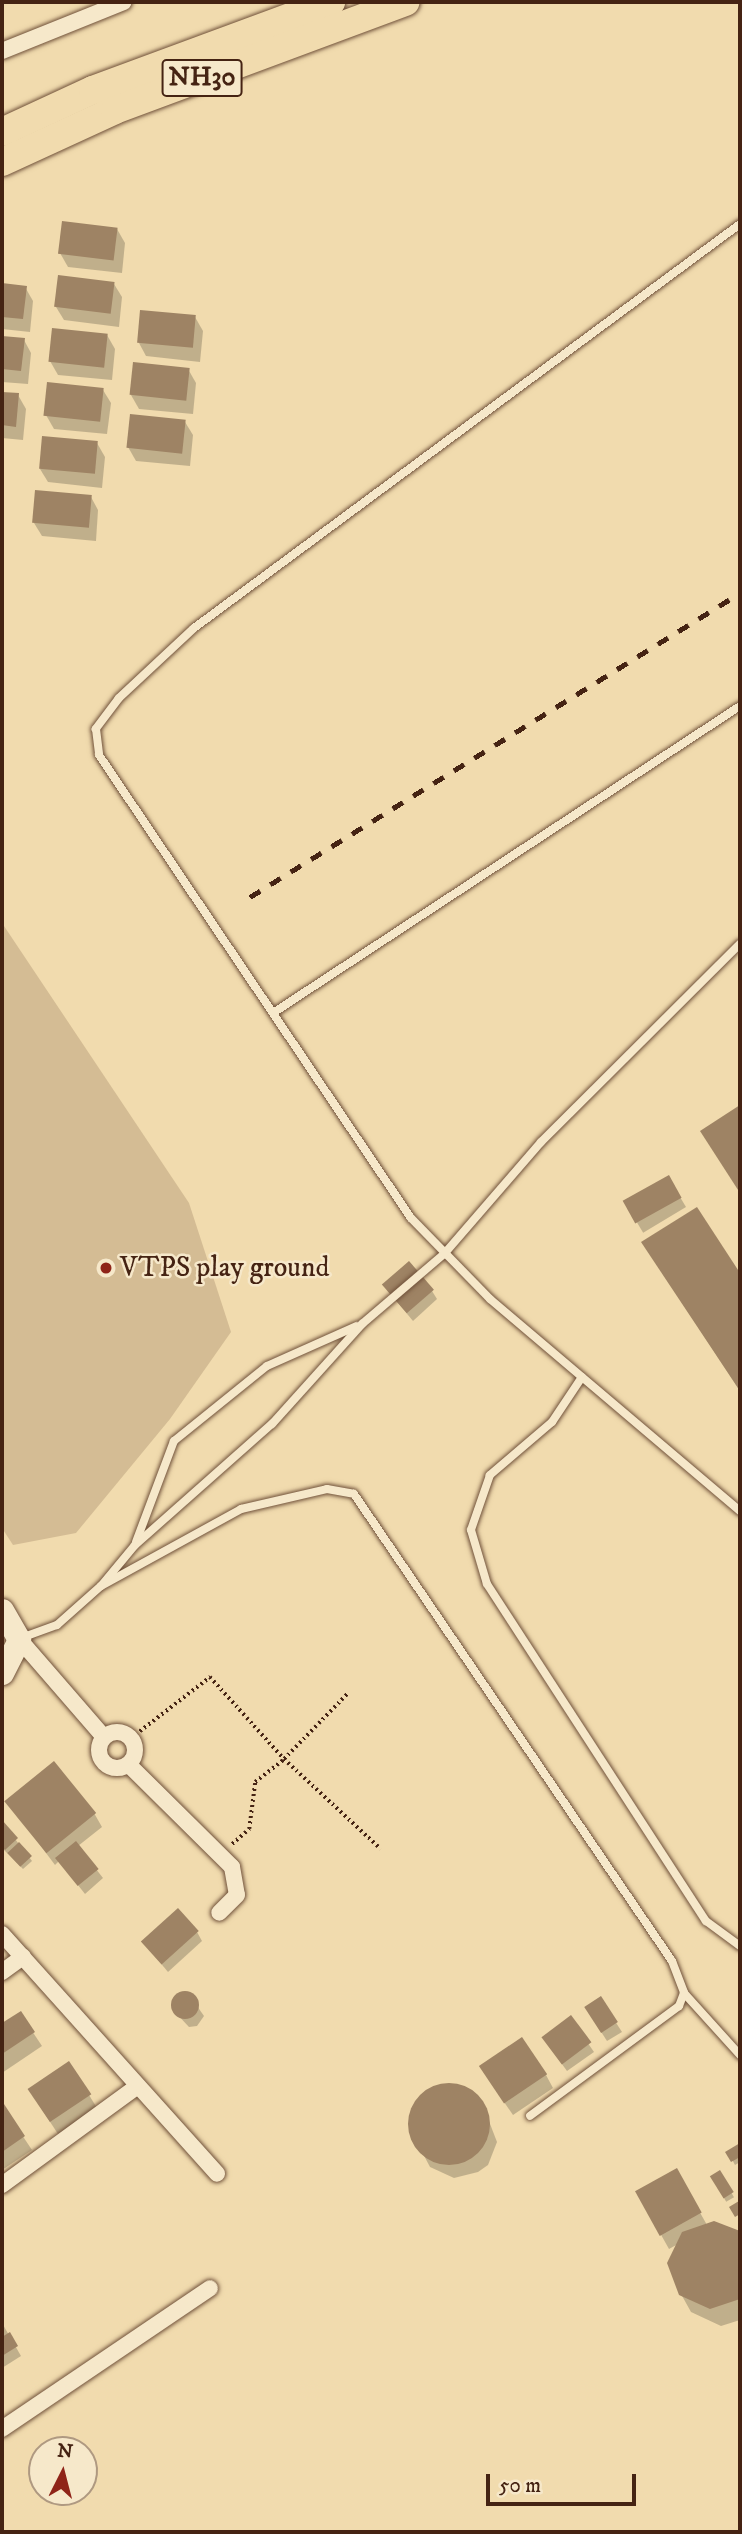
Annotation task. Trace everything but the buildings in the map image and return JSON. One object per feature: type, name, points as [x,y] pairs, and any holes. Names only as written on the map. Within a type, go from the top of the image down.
[{"type":"highway","name":"NH30","points":[[2,132],[93,90],[331,2]]},
{"type":"highway","name":"NH30","points":[[2,162],[115,110],[406,2]]},
{"type":"street","points":[[2,51],[124,2]]},
{"type":"street","points":[[2,1610],[10,1642],[2,1672]]},
{"type":"street","points":[[10,1642],[104,1737]]},
{"type":"street","points":[[121,1732],[131,1738],[135,1755],[128,1765],[111,1768],[101,1760],[99,1748],[104,1737],[121,1732]]},
{"type":"street","points":[[128,1765],[232,1867],[237,1895],[219,1913]]},
{"type":"street","points":[[2,1934],[217,2175]]},
{"type":"street","points":[[2,1972],[23,1957]]},
{"type":"street","points":[[2,2185],[138,2086]]},
{"type":"street","points":[[2,2430],[209,2288]]},
{"type":"lane","points":[[740,224],[440,451],[194,628],[118,698],[96,729],[99,755],[411,1218],[444,1254],[582,1377],[740,1511]]},
{"type":"lane","points":[[273,1013],[740,706]]},
{"type":"lane","points":[[10,1642],[57,1625],[101,1586],[135,1545],[271,1424],[362,1324],[444,1254],[541,1142],[740,944]]},
{"type":"lane","points":[[135,1545],[174,1441],[267,1366],[362,1324]]},
{"type":"lane","points":[[582,1377],[552,1422],[490,1475],[471,1530],[488,1584],[706,1921],[740,1946]]},
{"type":"lane","points":[[101,1586],[241,1509],[336,1488],[354,1494],[672,1961],[684,1993],[740,2055]]},
{"type":"lane","points":[[530,2116],[679,2007],[684,1993]]},
{"type":"path","points":[[131,1738],[210,1677],[284,1759],[381,1849]]},
{"type":"path","points":[[220,1854],[249,1829],[255,1782],[284,1759],[348,1694]]},
{"type":"shaded area","name":"VTPS play ground","points":[[2,923],[189,1203],[231,1332],[170,1419],[76,1533],[13,1545],[2,1528]]},
{"type":"railway","points":[[250,897],[740,593]]},
{"type":"place","name":"VTPS play ground","points":[[106,1268]]}]
